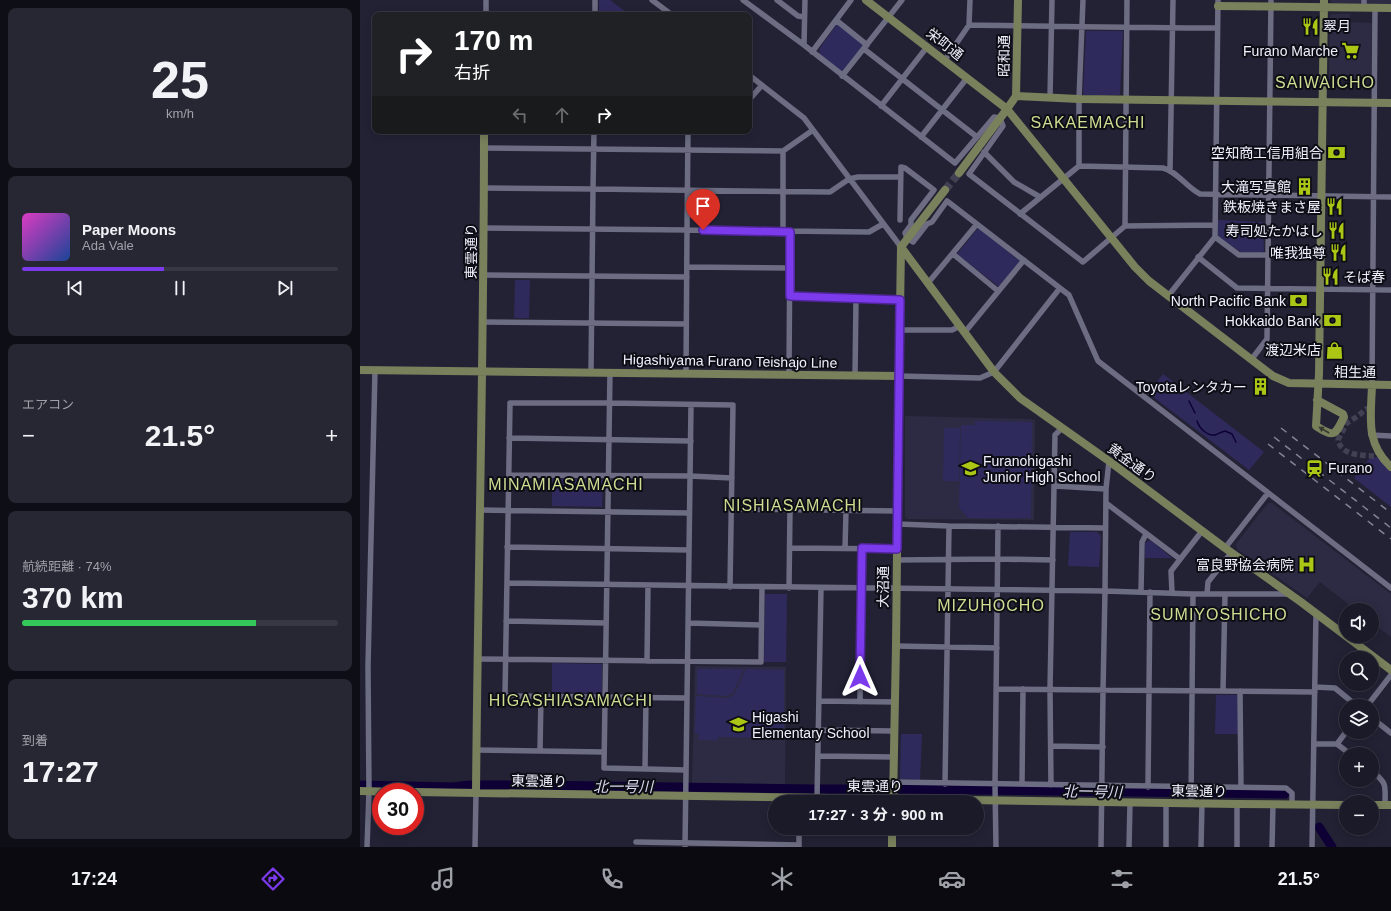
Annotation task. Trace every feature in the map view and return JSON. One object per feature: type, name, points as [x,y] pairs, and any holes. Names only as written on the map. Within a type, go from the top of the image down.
[{"type":"street","points":[[486,0],[486,12]]},
{"type":"street","points":[[595,0],[595,12]]},
{"type":"street","points":[[652,0],[668,12]]},
{"type":"street","points":[[743,0],[804,45],[880,106],[955,163],[994,117],[1000,118]]},
{"type":"street","points":[[777,0],[798,16],[804,17]]},
{"type":"street","points":[[804,45],[804,17],[806,0]]},
{"type":"street","points":[[812,52],[851,0]]},
{"type":"street","name":"栄町通","points":[[866,0],[1007,109]]},
{"type":"street","points":[[842,76],[902,0]]},
{"type":"street","points":[[945,60],[969,25],[970,0]]},
{"type":"street","name":"昭和通","points":[[1007,109],[1016,96],[1018,0]]},
{"type":"street","points":[[1050,98],[1052,0]]},
{"type":"street","points":[[1079,166],[1079,99],[1083,0]]},
{"type":"street","points":[[1125,226],[1127,0]]},
{"type":"street","points":[[1170,170],[1173,0]]},
{"type":"street","points":[[1168,296],[1215,236],[1218,3],[1364,4],[1375,8],[1391,8]]},
{"type":"street","points":[[1251,360],[1267,340],[1271,4]]},
{"type":"street","points":[[1317,400],[1324,4]]},
{"type":"street","points":[[1375,8],[1372,385],[1370,415],[1371,435],[1376,449],[1391,467]]},
{"type":"street","points":[[836,20],[902,79],[977,137]]},
{"type":"street","points":[[969,25],[1218,28]]},
{"type":"street","points":[[880,106],[927,47]]},
{"type":"street","points":[[752,77],[804,118],[901,247]]},
{"type":"street","points":[[921,137],[967,78]]},
{"type":"street","points":[[752,97],[762,85]]},
{"type":"street","points":[[1016,96],[1079,99],[1391,102]]},
{"type":"street","points":[[959,173],[1007,109],[1111,238],[1135,267],[1149,281],[1251,360],[1282,381],[1289,383],[1318,384]]},
{"type":"street","points":[[1000,118],[1003,126],[969,174],[1083,262],[1125,226],[1215,225]]},
{"type":"street","points":[[484,148],[783,151],[813,130]]},
{"type":"street","name":"東雲通り","points":[[476,787],[484,275],[484,134]]},
{"type":"street","points":[[591,372],[594,134]]},
{"type":"street","points":[[686,373],[688,134]]},
{"type":"street","points":[[783,151],[783,232]]},
{"type":"street","points":[[984,152],[1014,182],[1040,197]]},
{"type":"street","points":[[1020,214],[1079,166],[1163,168],[1170,170],[1194,191],[1200,194],[1391,196]]},
{"type":"street","points":[[900,220],[900,177],[901,168],[904,168],[934,190],[912,220],[911,225],[905,233],[907,238],[913,242],[927,224],[932,222],[947,201],[1069,295],[1098,361],[1391,588]]},
{"type":"street","points":[[485,188],[830,192],[849,179],[858,177],[900,177]]},
{"type":"street","points":[[946,190],[901,247],[899,376],[980,378],[994,372],[1060,288]]},
{"type":"street","points":[[484,228],[869,232],[883,224]]},
{"type":"street","points":[[928,283],[977,224]]},
{"type":"street","points":[[789,375],[790,232]]},
{"type":"street","points":[[1215,236],[1239,255],[1268,255]]},
{"type":"street","name":"黄金通り","points":[[901,247],[994,372],[1020,398],[1339,631]]},
{"type":"street","points":[[953,254],[998,291]]},
{"type":"street","points":[[1198,257],[1237,288],[1391,290]]},
{"type":"street","points":[[965,332],[1024,260]]},
{"type":"street","points":[[687,267],[790,268]]},
{"type":"street","points":[[484,275],[687,277]]},
{"type":"street","points":[[790,296],[900,300]]},
{"type":"street","points":[[855,376],[856,299]]},
{"type":"street","points":[[483,322],[686,324]]},
{"type":"street","points":[[900,330],[952,330],[960,326]]},
{"type":"street","name":"Higashiyama Furano Teishajo Line","points":[[360,370],[899,376]]},
{"type":"street","points":[[367,847],[369,787],[368,666],[375,370]]},
{"type":"street","points":[[610,372],[604,768],[686,770]]},
{"type":"street","name":"大沼通","points":[[893,795],[899,376]]},
{"type":"street","name":"相生通","points":[[1318,384],[1391,385]]},
{"type":"street","points":[[687,698],[505,696],[510,402],[734,405],[730,587]]},
{"type":"street","points":[[685,845],[691,405]]},
{"type":"street","points":[[1051,785],[1050,690],[1056,435],[1062,428]]},
{"type":"street","points":[[1371,435],[1391,436]]},
{"type":"street","points":[[509,438],[691,441]]},
{"type":"street","points":[[1102,847],[1105,528],[1106,489],[1109,462]]},
{"type":"street","points":[[509,475],[690,476],[732,478]]},
{"type":"street","points":[[1055,486],[1106,489]]},
{"type":"street","points":[[1207,594],[1208,582],[1228,550],[1268,493]]},
{"type":"street","points":[[1106,503],[1180,559]]},
{"type":"street","points":[[731,509],[898,511]]},
{"type":"street","points":[[789,588],[790,509]]},
{"type":"street","points":[[480,510],[689,513]]},
{"type":"street","points":[[845,548],[846,511]]},
{"type":"street","points":[[898,524],[1105,528]]},
{"type":"street","points":[[946,784],[950,526]]},
{"type":"street","points":[[996,847],[995,792],[998,526]]},
{"type":"street","points":[[1172,593],[1171,571],[1202,531]]},
{"type":"street","points":[[1141,592],[1142,542],[1146,534]]},
{"type":"street","points":[[508,547],[688,550]]},
{"type":"street","points":[[790,548],[897,549]]},
{"type":"street","points":[[860,702],[862,548]]},
{"type":"street","points":[[897,560],[1053,560]]},
{"type":"street","points":[[507,583],[1150,592],[1193,594],[1289,594]]},
{"type":"street","points":[[647,661],[648,585]]},
{"type":"street","points":[[477,659],[761,662],[762,587]]},
{"type":"street","points":[[817,792],[820,702],[821,588]]},
{"type":"street","points":[[1148,787],[1150,592]]},
{"type":"street","points":[[1191,794],[1193,594]]},
{"type":"street","points":[[1223,691],[1225,594]]},
{"type":"street","points":[[1312,847],[1316,613]]},
{"type":"street","points":[[506,621],[606,623]]},
{"type":"street","points":[[688,624],[761,625]]},
{"type":"street","name":"黄金通り","points":[[1355,643],[1391,670]]},
{"type":"street","points":[[896,646],[997,648]]},
{"type":"street","points":[[1372,699],[1391,675]]},
{"type":"street","points":[[996,689],[1240,692],[1335,688],[1348,699]]},
{"type":"street","points":[[1022,783],[1023,689]]},
{"type":"street","points":[[1240,692],[1241,787]]},
{"type":"street","points":[[540,751],[541,696]]},
{"type":"street","points":[[645,769],[646,697]]},
{"type":"street","points":[[820,702],[895,702]]},
{"type":"street","points":[[1379,724],[1391,733]]},
{"type":"street","points":[[818,730],[894,731]]},
{"type":"street","points":[[1337,744],[1341,739]]},
{"type":"street","points":[[1314,744],[1337,744],[1341,747]]},
{"type":"street","points":[[1051,746],[1103,747]]},
{"type":"street","points":[[476,750],[604,752]]},
{"type":"street","points":[[818,756],[894,757]]},
{"type":"street","points":[[1379,777],[1385,784],[1388,805]]},
{"type":"street","points":[[894,782],[946,784],[995,792],[1051,785],[1102,793],[1148,787],[1191,794],[1241,787],[1286,788],[1292,793],[1292,804]]},
{"type":"street","points":[[360,791],[369,787],[372,787]]},
{"type":"street","points":[[475,847],[476,787]]},
{"type":"street","name":"東雲通り","points":[[424,791],[476,787],[686,790],[768,797]]},
{"type":"street","name":"東雲通り","points":[[810,795],[817,792],[846,795]]},
{"type":"street","name":"東雲通り","points":[[957,795],[995,792],[1102,793],[1130,802],[1166,803],[1191,794],[1202,803],[1339,805]]},
{"type":"street","points":[[1129,847],[1130,802]]},
{"type":"street","points":[[1166,803],[1166,847]]},
{"type":"street","points":[[1201,847],[1202,803]]},
{"type":"street","points":[[1237,847],[1238,804]]},
{"type":"street","points":[[1272,847],[1273,804]]},
{"type":"street","points":[[636,842],[651,845],[799,846],[800,835]]},
{"type":"street","points":[[892,835],[892,847]]},
{"type":"shaded area","points":[[599,0],[610,0],[626,12],[599,12]]},
{"type":"shaded area","points":[[1330,0],[1391,0],[1391,4],[1332,3]]},
{"type":"shaded area","points":[[1332,14],[1350,14],[1350,22],[1372,23],[1371,80],[1329,79],[1330,16]]},
{"type":"shaded area","points":[[837,24],[864,45],[842,73],[820,55],[819,49]]},
{"type":"shaded area","points":[[1086,31],[1123,31],[1120,95],[1083,95]]},
{"type":"shaded area","points":[[1218,220],[1263,222],[1264,251],[1241,252],[1218,237]]},
{"type":"shaded area","points":[[978,228],[1020,261],[999,287],[957,254]]},
{"type":"shaded area","points":[[515,280],[530,280],[529,318],[514,318]]},
{"type":"shaded area","points":[[1163,374],[1264,452],[1249,470],[1148,393]]},
{"type":"shaded area","name":"Furanohigashi Junior High School","points":[[905,416],[1035,420],[1034,520],[907,519],[905,517]]},
{"type":"shaded area","points":[[975,421],[1032,422],[1031,518],[968,518],[959,508],[961,425],[975,425]]},
{"type":"shaded area","points":[[944,428],[960,428],[959,481],[943,481]]},
{"type":"shaded area","points":[[1378,457],[1391,472],[1391,507],[1354,478],[1370,458]]},
{"type":"shaded area","points":[[552,478],[603,480],[602,507],[552,506]]},
{"type":"shaded area","name":"富良野協会病院","points":[[1268,503],[1272,503],[1391,594],[1391,637],[1379,628],[1379,603],[1347,603],[1320,582],[1307,598],[1237,549],[1236,544]]},
{"type":"shaded area","points":[[1070,532],[1097,532],[1101,536],[1099,567],[1068,566]]},
{"type":"shaded area","points":[[1150,540],[1172,558],[1145,558],[1145,543]]},
{"type":"shaded area","points":[[765,594],[787,594],[786,662],[764,662]]},
{"type":"shaded area","points":[[552,663],[602,664],[602,693],[552,692]]},
{"type":"shaded area","name":"Higashi Elementary School","points":[[695,666],[786,667],[785,784],[692,784]]},
{"type":"shaded area","points":[[697,669],[744,669],[733,693],[727,696],[697,694]]},
{"type":"shaded area","points":[[746,669],[784,670],[784,738],[718,737],[718,740],[699,740],[699,734],[695,734],[696,696],[728,698],[734,695]]},
{"type":"shaded area","points":[[1216,695],[1238,695],[1238,734],[1215,734]]},
{"type":"shaded area","points":[[901,734],[922,734],[920,780],[900,779]]},
{"type":"waterway","points":[[1189,401],[1195,413]]},
{"type":"waterway","points":[[1197,421],[1201,429],[1206,433],[1215,435],[1225,431],[1232,434],[1236,442]]},
{"type":"waterway","name":"北一号川","points":[[360,785],[452,787],[470,785],[530,785],[885,789]]},
{"type":"waterway","name":"北一号川","points":[[900,789],[1285,794]]},
{"type":"waterway","name":"北一号川","points":[[1319,827],[1332,847]]},
{"type":"tunnel","points":[[945,190],[959,173]]},
{"type":"tunnel","points":[[1371,409],[1366,409],[1347,423],[1338,440],[1343,449],[1348,452],[1358,455],[1374,456]]},
{"type":"railway","points":[[1281,428],[1391,513]]},
{"type":"railway","points":[[1274,437],[1391,528]]},
{"type":"railway","points":[[1268,444],[1391,539]]},
{"type":"place","name":"翠月","points":[[1310,26]]},
{"type":"place","name":"Furano Marche","points":[[1351,51]]},
{"type":"place","name":"空知商工信用組合","points":[[1336,153]]},
{"type":"place","name":"大滝写真館","points":[[1304,187]]},
{"type":"place","name":"鉄板焼きまさ屋","points":[[1334,207]]},
{"type":"place","name":"寿司処たかはし","points":[[1336,231]]},
{"type":"place","name":"唯我独尊","points":[[1339,253]]},
{"type":"place","name":"そば春","points":[[1330,277]]},
{"type":"place","name":"North Pacific Bank","points":[[1299,301]]},
{"type":"place","name":"Hokkaido Bank","points":[[1332,321]]},
{"type":"place","name":"渡辺米店","points":[[1334,350]]},
{"type":"place","name":"Toyotaレンタカー","points":[[1260,387]]},
{"type":"place","name":"Furano","points":[[1315,468]]},
{"type":"place","name":"Furanohigashi Junior High School","points":[[970,469]]},
{"type":"place","name":"富良野協会病院","points":[[1307,565]]},
{"type":"place","name":"Higashi Elementary School","points":[[739,725]]},
{"type":"district","name":"SAIWAICHO","points":[[1325,82]]},
{"type":"district","name":"SAKAEMACHI","points":[[1088,122]]},
{"type":"district","name":"MINAMIASAMACHI","points":[[566,484]]},
{"type":"district","name":"NISHIASAMACHI","points":[[793,505]]},
{"type":"district","name":"MIZUHOCHO","points":[[991,605]]},
{"type":"district","name":"SUMIYOSHICHO","points":[[1219,614]]},
{"type":"district","name":"HIGASHIASAMACHI","points":[[571,700]]},
{"type":"route","points":[[703,230],[790,232],[790,296],[900,300],[897,549],[862,548],[860,677]]}]
